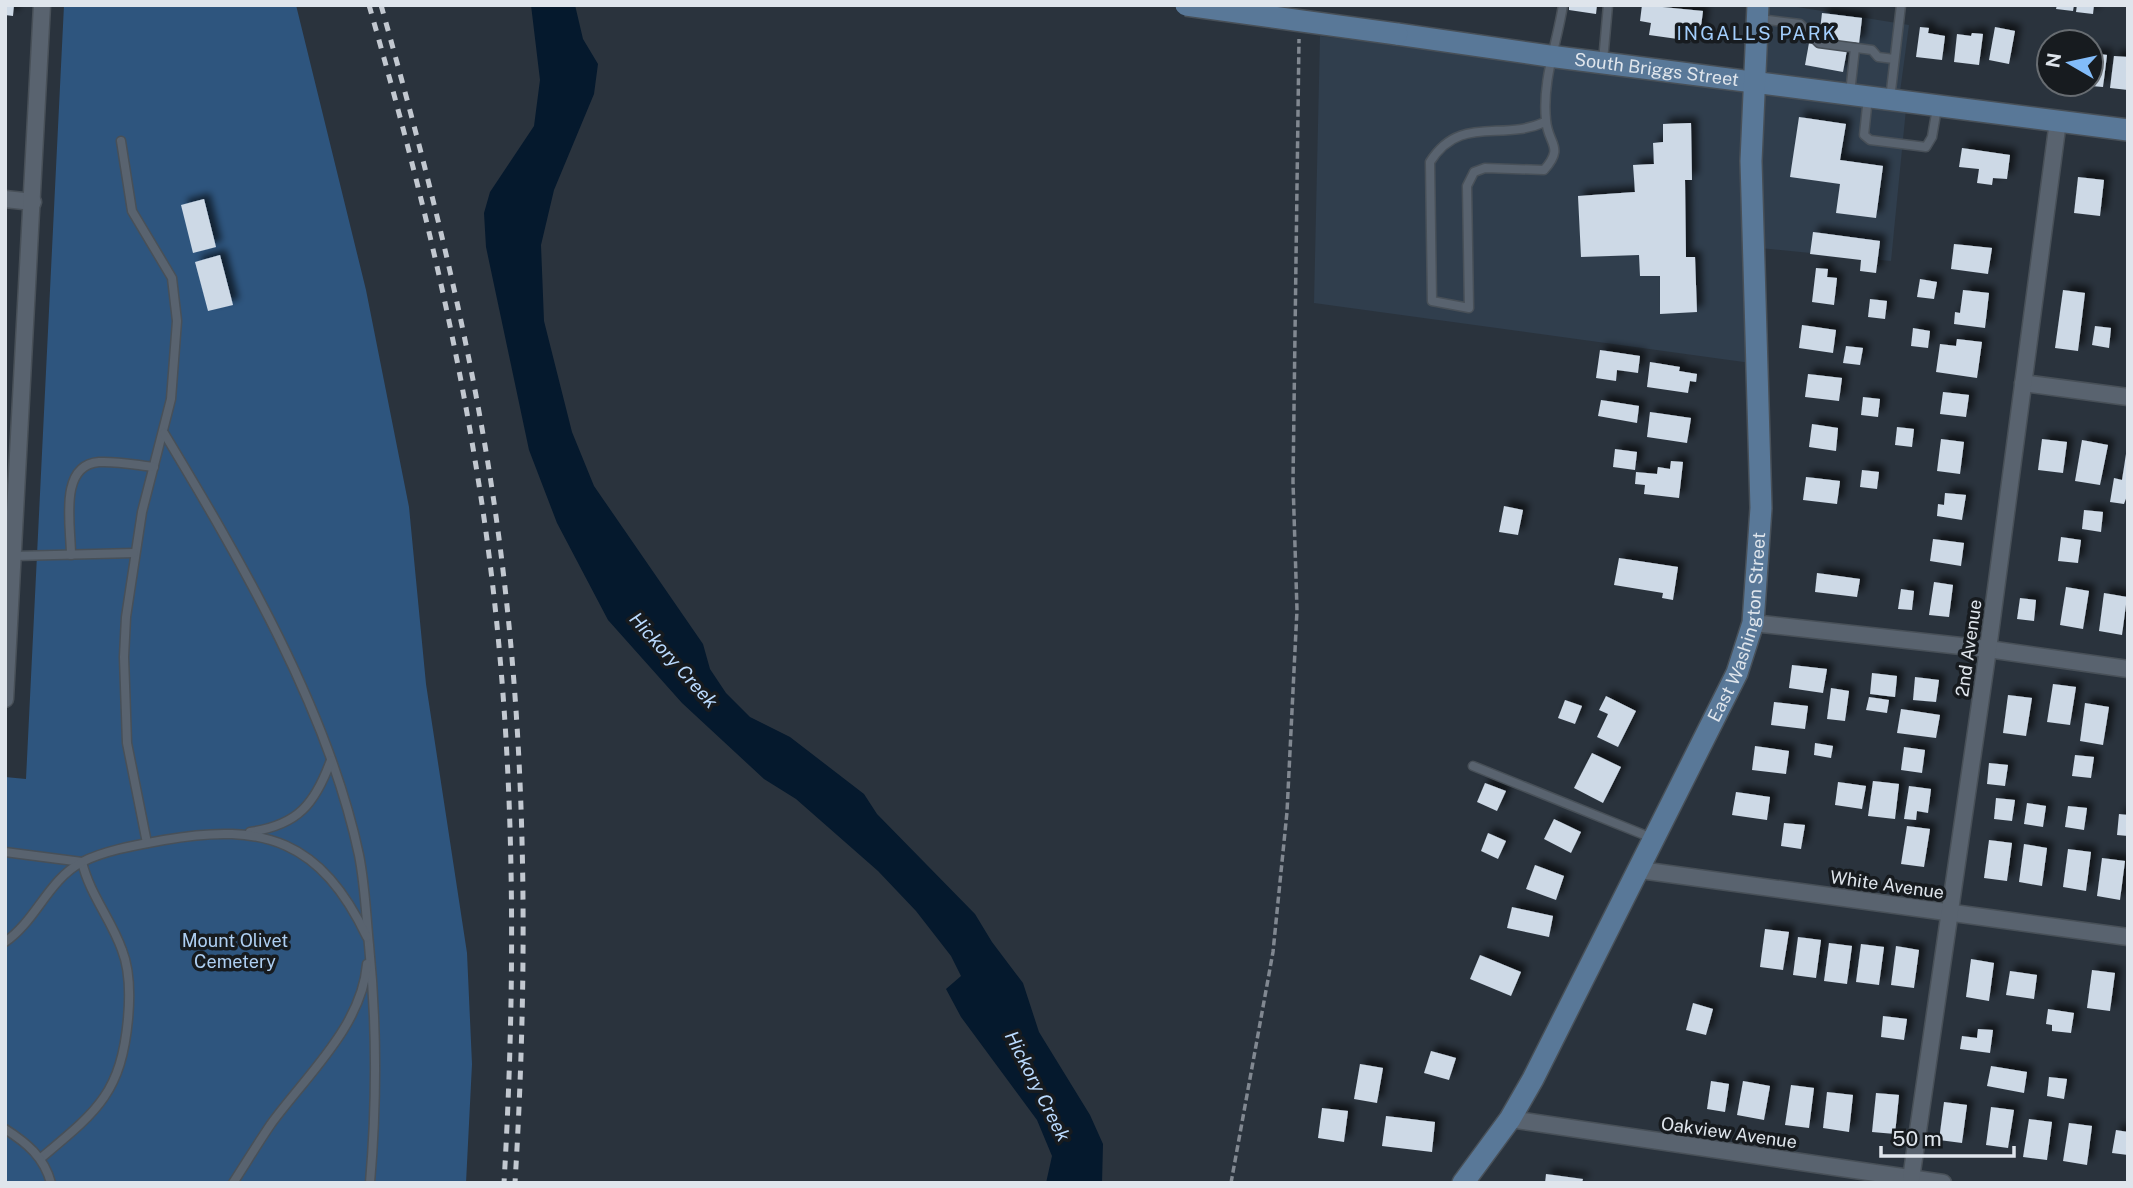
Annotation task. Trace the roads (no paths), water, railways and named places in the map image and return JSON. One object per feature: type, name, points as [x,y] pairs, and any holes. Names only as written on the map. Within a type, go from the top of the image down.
[{"type":"street","points":[[5,699],[15,556],[42,5]]},
{"type":"street","name":"South Briggs Street","points":[[1186,5],[1549,56],[2128,130]]},
{"type":"street","name":"East Washington Street","points":[[1463,1183],[1510,1119],[1640,870],[1737,673],[1753,623],[1761,508],[1751,161],[1757,12]]},
{"type":"street","name":"2nd Avenue","points":[[1911,1179],[1988,649],[2058,121]]},
{"type":"street","points":[[5,199],[33,202]]},
{"type":"street","points":[[2023,383],[2128,397]]},
{"type":"street","points":[[1753,623],[1988,649],[2128,669]]},
{"type":"street","name":"White Avenue","points":[[1640,870],[2128,937]]},
{"type":"street","name":"Oakview Avenue","points":[[1510,1119],[1943,1183]]},
{"type":"lane","points":[[1545,122],[1527,130],[1462,133],[1441,144],[1430,162],[1432,300],[1469,308],[1467,186],[1474,172],[1485,168],[1544,170],[1554,158],[1555,144],[1545,122],[1549,56],[1563,5]]},
{"type":"lane","points":[[1602,63],[1608,5]]},
{"type":"lane","points":[[1890,99],[1901,5]]},
{"type":"lane","points":[[1757,12],[1800,23],[1819,43],[1872,50],[1878,57],[1894,59]]},
{"type":"lane","points":[[1855,48],[1864,135],[1870,140],[1926,147],[1932,137],[1937,105]]},
{"type":"lane","points":[[121,141],[132,211],[172,278],[177,300],[176,357],[164,433],[134,553],[126,617],[127,743],[147,844]]},
{"type":"lane","points":[[164,433],[247,575],[331,760],[359,856],[369,942],[377,1058],[370,1183]]},
{"type":"lane","points":[[71,555],[70,498],[75,474],[81,468],[100,462],[154,467]]},
{"type":"lane","points":[[15,556],[134,553]]},
{"type":"lane","points":[[5,942],[25,924],[63,875],[82,862],[147,844],[267,830],[295,817],[320,789],[331,760]]},
{"type":"lane","points":[[1473,766],[1655,839]]},
{"type":"lane","points":[[233,1183],[271,1124],[344,1027],[364,987],[369,942],[354,911],[314,862],[270,838],[244,833]]},
{"type":"lane","points":[[5,852],[82,862]]},
{"type":"lane","points":[[41,1158],[104,1100],[123,1060],[126,1039],[128,978],[123,951],[92,894],[82,862]]},
{"type":"lane","points":[[5,1129],[29,1145],[41,1158],[51,1183]]},
{"type":"water","name":"Hickory Creek","points":[[531,5],[575,5],[583,39],[598,64],[594,94],[554,190],[541,245],[544,321],[572,432],[594,486],[703,644],[710,669],[726,693],[750,717],[790,737],[864,794],[877,814],[975,914],[1023,983],[1039,1032],[1090,1115],[1103,1144],[1102,1183],[1046,1183],[1052,1156],[1037,1120],[961,1017],[946,989],[961,976],[951,956],[916,911],[878,871],[796,799],[764,779],[682,703],[608,620],[557,523],[529,450],[486,247],[484,213],[490,192],[534,126],[540,80]]},
{"type":"railway","points":[[369,5],[415,174],[442,288],[465,402],[488,550],[498,639],[510,820],[511,1002],[504,1183]]},
{"type":"railway","points":[[381,5],[414,125],[458,306],[482,428],[504,575],[522,836],[522,1009],[515,1183]]},
{"type":"district","name":"INGALLS PARK","points":[[1757,33]]},
{"type":"park label","name":"Mount Olivet Cemetery","points":[[235,951]]}]
